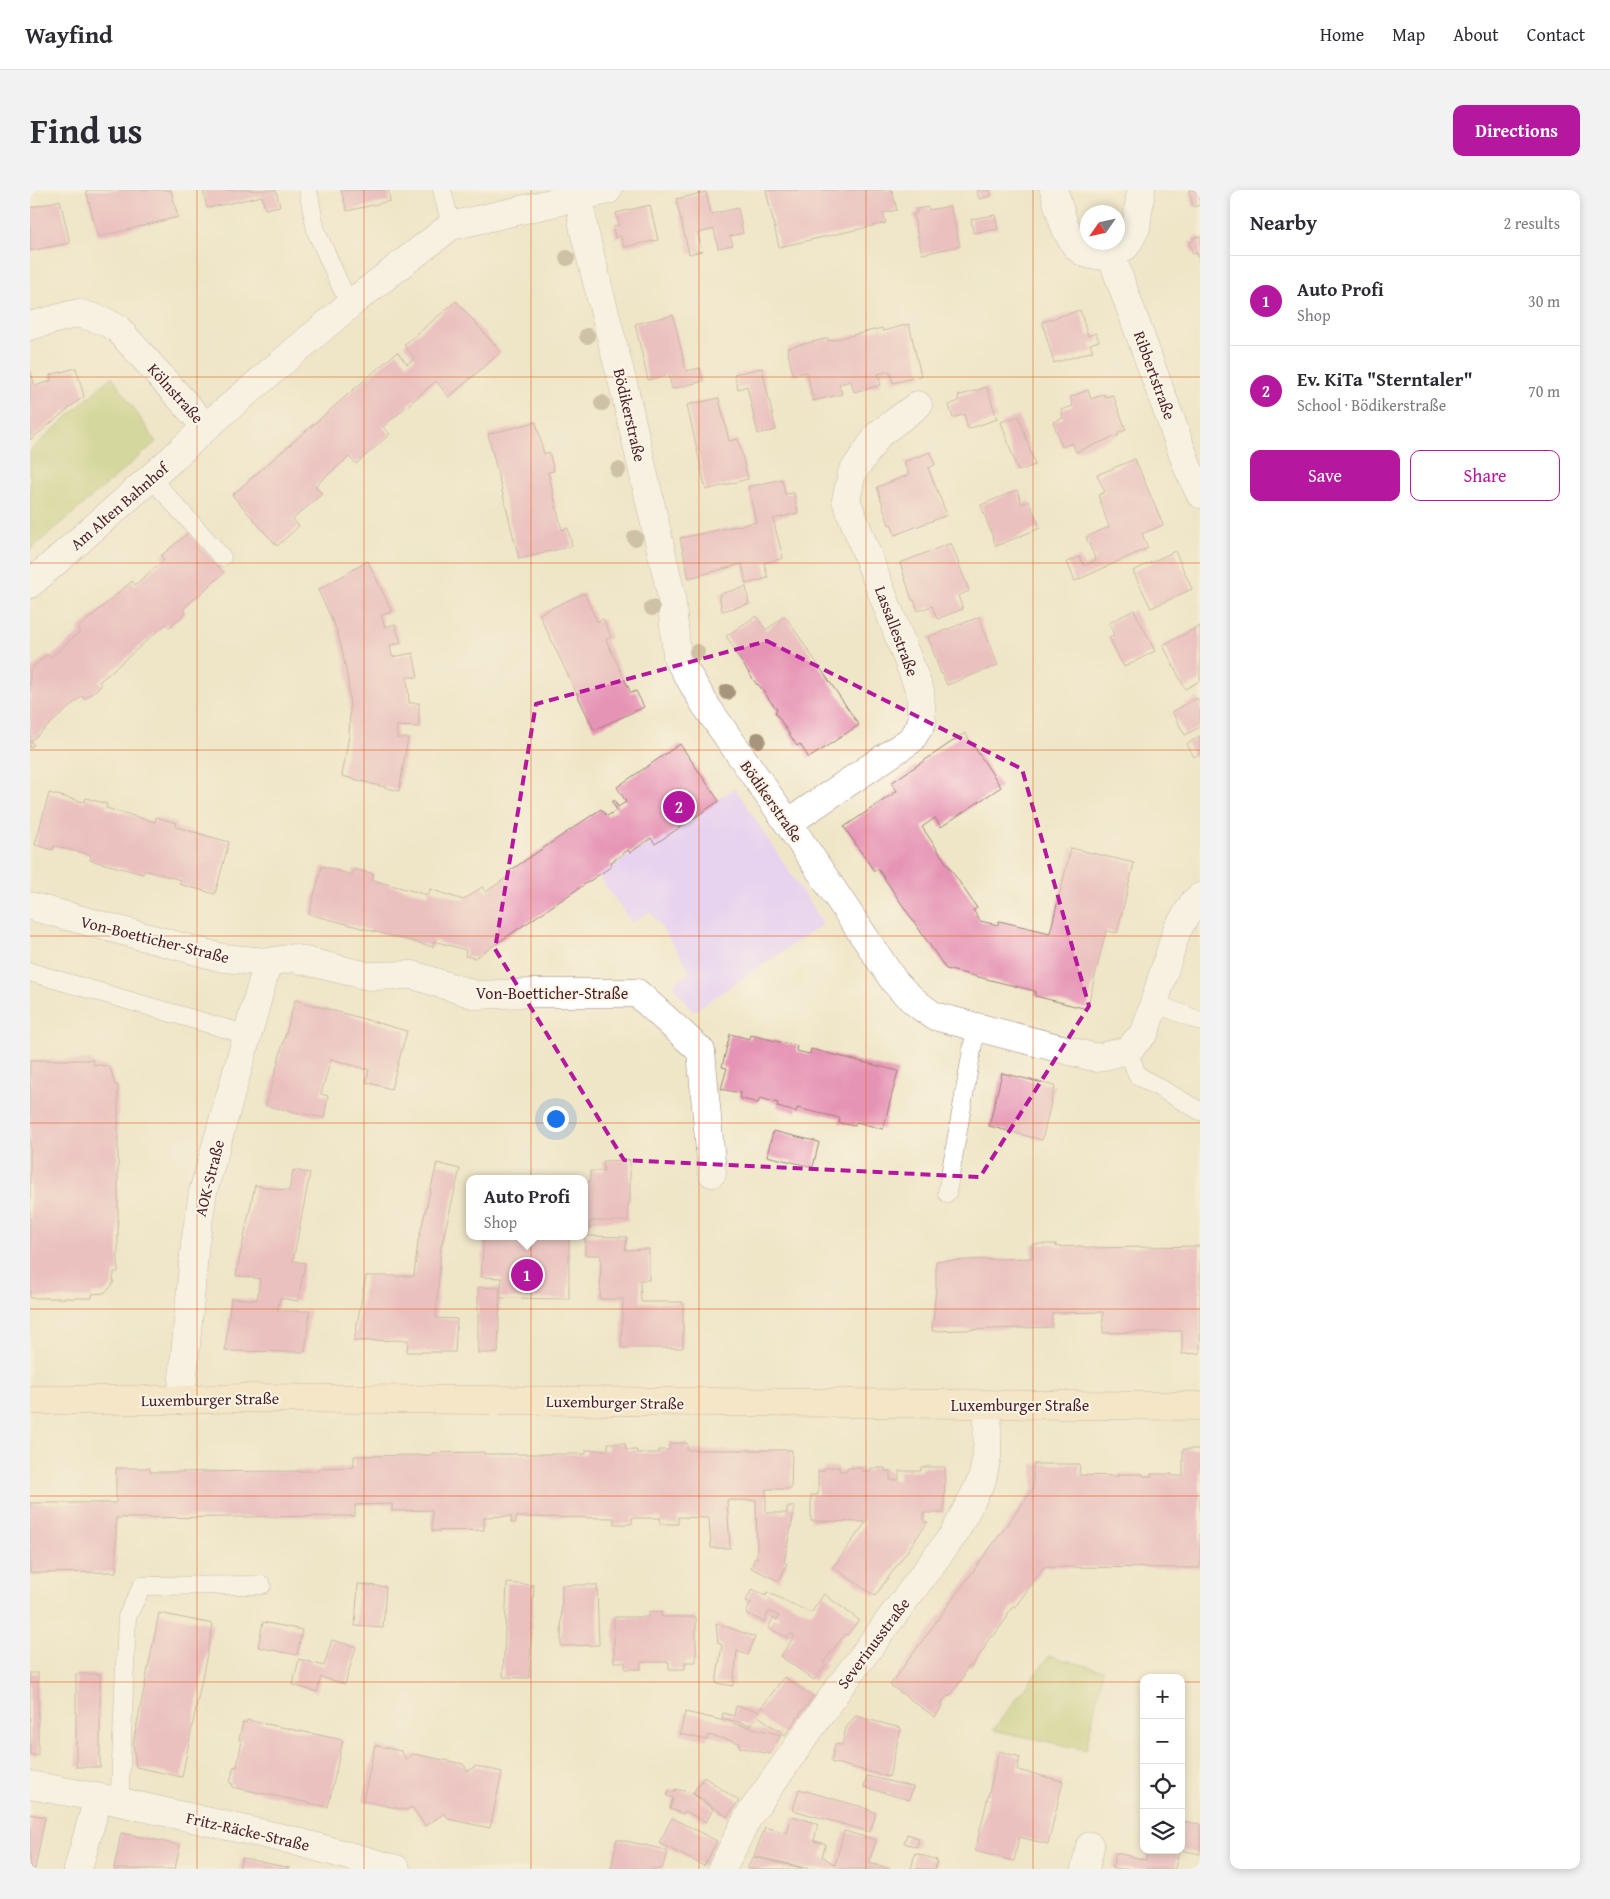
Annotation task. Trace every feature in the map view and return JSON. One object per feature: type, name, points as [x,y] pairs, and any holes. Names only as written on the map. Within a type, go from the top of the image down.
[{"type":"street","name":"Kölnstraße","points":[[30,326],[78,313],[104,320],[118,329],[206,427],[354,301],[451,226],[566,196],[608,190]]},
{"type":"street","points":[[1054,190],[1065,227],[1074,244],[1090,255],[1111,255],[1126,246],[1136,228],[1141,190]]},
{"type":"street","name":"Bödikerstraße","points":[[566,196],[584,231],[624,388],[671,594],[677,657],[706,706],[788,823],[894,981],[915,1004],[934,1016],[1097,1058],[1128,1050]]},
{"type":"street","name":"Ribbertstraße","points":[[1111,255],[1188,468],[1200,494]]},
{"type":"street","name":"Lassallestraße","points":[[788,823],[911,740],[922,722],[920,691],[846,500],[852,473],[879,434],[918,405]]},
{"type":"street","name":"Am Alten Bahnhof","points":[[30,584],[206,427]]},
{"type":"street","points":[[1128,1050],[1145,1032],[1178,930],[1194,902],[1200,897]]},
{"type":"street","name":"Von-Boetticher-Straße","points":[[30,906],[223,958],[268,962],[293,958],[368,976],[413,975],[476,995],[636,993],[701,1051],[712,1172]]},
{"type":"street","name":"AOK-Straße","points":[[181,1400],[195,1243],[203,1192],[268,962]]},
{"type":"street","name":"Luxemburger Straße","points":[[30,1400],[253,1398],[1200,1406]]},
{"type":"street","name":"Severinusstraße","points":[[722,1869],[754,1809],[838,1689],[954,1534],[982,1480],[987,1456],[988,1405]]},
{"type":"street","name":"Fritz-Räcke-Straße","points":[[30,1784],[291,1840],[396,1869]]},
{"type":"street","points":[[78,1869],[108,1800]]},
{"type":"lane","points":[[308,190],[316,231],[342,290],[354,301]]},
{"type":"lane","points":[[442,190],[451,226]]},
{"type":"lane","points":[[151,478],[222,556]]},
{"type":"lane","points":[[30,972],[248,1035]]},
{"type":"lane","points":[[1154,1003],[1200,1021]]},
{"type":"lane","points":[[947,1192],[976,1027]]},
{"type":"lane","points":[[1128,1050],[1137,1075],[1200,1111]]},
{"type":"lane","points":[[108,1800],[120,1787],[127,1617],[142,1586],[262,1585]]},
{"type":"highlighted area","points":[[767,641],[1022,769],[1089,1006],[980,1177],[624,1160],[495,949],[536,704]]},
{"type":"shaded area","points":[[735,788],[823,924],[693,1012],[673,984],[691,971],[650,911],[632,923],[598,875]]},
{"type":"green space","points":[[112,376],[156,442],[30,550],[30,451]]},
{"type":"green space","points":[[1049,1656],[1103,1670],[1086,1750],[993,1730]]},
{"type":"building","points":[[86,190],[171,190],[178,217],[98,237]]},
{"type":"building","points":[[203,190],[276,190],[280,206],[265,209],[262,196],[207,208]]},
{"type":"building","points":[[341,190],[388,190],[390,201],[347,211]]},
{"type":"building","points":[[766,190],[892,190],[897,210],[883,213],[886,223],[779,247]]},
{"type":"building","points":[[977,190],[990,190],[991,196],[979,199]]},
{"type":"building","points":[[1189,190],[1200,190],[1200,205],[1193,207]]},
{"type":"building","points":[[706,192],[711,214],[738,208],[743,233],[730,236],[733,245],[718,248],[714,229],[698,233],[702,251],[689,254],[676,199]]},
{"type":"building","points":[[60,200],[70,243],[30,251],[30,208]]},
{"type":"building","points":[[650,205],[658,240],[624,247],[621,236],[615,238],[613,227],[619,225],[616,213]]},
{"type":"building","points":[[950,206],[960,246],[922,254],[913,214],[917,213],[916,209],[928,207],[929,210]]},
{"type":"building","points":[[995,215],[998,229],[973,233],[971,219]]},
{"type":"building","points":[[1200,236],[1199,261],[1197,253],[1193,254],[1189,242],[1193,241],[1193,238]]},
{"type":"building","points":[[456,301],[501,352],[449,397],[436,381],[383,427],[390,434],[356,464],[349,457],[315,486],[322,494],[293,519],[299,526],[277,546],[232,495],[397,352],[407,364],[415,358],[404,345]]},
{"type":"building","points":[[1080,310],[1088,336],[1096,333],[1099,341],[1090,344],[1093,351],[1054,363],[1042,322]]},
{"type":"building","points":[[673,315],[686,371],[700,368],[703,381],[672,389],[669,375],[648,380],[635,324]]},
{"type":"building","points":[[909,324],[921,376],[893,383],[890,371],[878,374],[881,385],[854,392],[851,381],[839,384],[842,394],[813,401],[807,372],[793,375],[787,348],[828,338],[828,341],[882,328],[883,331]]},
{"type":"building","points":[[76,368],[84,396],[30,440],[30,370],[35,386],[51,381],[50,375]]},
{"type":"building","points":[[762,368],[776,430],[758,434],[747,386],[738,389],[734,374]]},
{"type":"building","points":[[987,387],[997,419],[968,429],[964,414],[953,418],[949,405],[959,401],[958,396]]},
{"type":"building","points":[[1088,390],[1091,399],[1104,394],[1105,397],[1113,395],[1126,430],[1118,433],[1119,435],[1076,452],[1072,443],[1062,447],[1053,422],[1063,418],[1061,410],[1073,406],[1070,397]]},
{"type":"building","points":[[719,398],[729,441],[738,439],[748,479],[706,490],[687,405]]},
{"type":"building","points":[[1019,416],[1035,465],[1018,471],[1001,422]]},
{"type":"building","points":[[536,422],[544,454],[549,452],[554,471],[548,472],[562,530],[568,528],[572,546],[519,559],[488,434]]},
{"type":"building","points":[[930,452],[935,465],[928,468],[947,515],[895,535],[891,524],[889,525],[877,487],[909,475],[904,462]]},
{"type":"building","points":[[1135,459],[1163,525],[1142,534],[1148,548],[1075,581],[1067,562],[1080,557],[1084,566],[1096,560],[1086,537],[1109,527],[1098,495],[1105,492],[1097,475]]},
{"type":"building","points":[[782,479],[785,494],[794,493],[798,513],[773,519],[783,558],[764,563],[768,578],[746,584],[742,564],[689,578],[680,538],[756,522],[748,487]]},
{"type":"building","points":[[1017,490],[1022,504],[1029,501],[1040,528],[996,546],[981,505]]},
{"type":"building","points":[[189,532],[224,573],[183,609],[186,613],[169,627],[166,624],[99,682],[102,685],[85,699],[82,696],[31,741],[34,745],[30,748],[30,670],[48,654],[51,657],[80,632],[77,629],[132,581],[135,585],[164,560],[161,556]]},
{"type":"building","points":[[951,543],[969,591],[958,596],[963,609],[937,619],[932,606],[918,611],[914,600],[912,600],[900,563]]},
{"type":"building","points":[[1175,551],[1192,589],[1151,608],[1133,571]]},
{"type":"building","points":[[368,561],[392,612],[381,615],[385,627],[395,624],[401,643],[390,645],[392,657],[413,653],[418,677],[407,677],[409,703],[419,703],[419,727],[397,726],[397,738],[408,738],[399,791],[342,776],[349,736],[348,682],[336,628],[318,590]]},
{"type":"building","points":[[746,587],[749,604],[722,611],[719,594]]},
{"type":"building","points":[[584,593],[597,622],[603,619],[611,637],[606,640],[631,693],[636,691],[644,707],[594,730],[539,614]]},
{"type":"building","points":[[1134,610],[1155,651],[1124,667],[1109,638],[1114,635],[1109,623]]},
{"type":"building","points":[[756,616],[766,630],[785,616],[859,725],[809,758],[800,744],[797,746],[775,712],[777,710],[757,685],[726,636]]},
{"type":"building","points":[[979,617],[998,665],[947,685],[941,674],[928,637]]},
{"type":"building","points":[[1200,626],[1200,681],[1185,689],[1163,645]]},
{"type":"building","points":[[1197,698],[1200,704],[1200,727],[1185,735],[1172,712]]},
{"type":"building","points":[[965,733],[1001,787],[941,827],[935,818],[922,827],[977,908],[973,910],[980,921],[998,925],[999,921],[1050,933],[1071,848],[1134,863],[1117,933],[1106,931],[1087,1009],[1035,996],[1035,991],[946,969],[878,869],[874,871],[844,827],[897,791],[891,783]]},
{"type":"building","points":[[1200,736],[1200,753],[1194,757],[1187,744]]},
{"type":"building","points":[[680,744],[719,801],[655,844],[651,838],[630,853],[628,850],[610,863],[612,866],[475,958],[465,956],[466,950],[434,941],[433,947],[309,914],[322,866],[352,875],[354,869],[374,874],[372,880],[428,895],[430,889],[463,900],[482,887],[486,892],[510,875],[508,872],[601,809],[607,816],[617,810],[612,802],[614,800],[618,807],[626,802],[617,787]]},
{"type":"building","points":[[49,793],[84,802],[86,798],[107,804],[106,808],[155,822],[156,817],[177,823],[176,827],[229,842],[215,894],[179,884],[181,880],[144,870],[143,874],[90,860],[91,855],[54,846],[53,850],[35,845]]},
{"type":"building","points":[[295,1000],[407,1031],[391,1089],[366,1082],[369,1070],[331,1059],[321,1094],[328,1096],[324,1118],[266,1106]]},
{"type":"building","points":[[730,1034],[750,1039],[751,1035],[797,1046],[796,1051],[810,1054],[811,1049],[898,1071],[883,1129],[856,1122],[855,1126],[839,1123],[840,1118],[797,1108],[796,1112],[777,1107],[778,1103],[760,1098],[758,1103],[739,1098],[740,1093],[721,1089],[727,1068],[722,1067]]},
{"type":"building","points":[[30,1060],[93,1060],[93,1064],[107,1066],[111,1070],[115,1085],[118,1085],[118,1272],[114,1272],[113,1284],[109,1289],[104,1293],[92,1294],[92,1298],[30,1298]]},
{"type":"building","points":[[1002,1073],[1055,1086],[1042,1140],[989,1126]]},
{"type":"building","points":[[773,1131],[819,1142],[813,1167],[767,1156]]},
{"type":"building","points":[[630,1160],[628,1221],[592,1221],[589,1223],[590,1229],[588,1229],[588,1182],[590,1182],[590,1171],[604,1171],[603,1161]]},
{"type":"building","points":[[437,1163],[460,1169],[441,1247],[436,1318],[457,1319],[455,1352],[407,1352],[408,1340],[354,1341],[366,1276],[414,1276],[418,1242]]},
{"type":"building","points":[[293,1170],[310,1173],[293,1261],[305,1263],[298,1301],[280,1298],[277,1311],[310,1311],[305,1352],[225,1351],[231,1298],[257,1300],[260,1279],[236,1275],[255,1185],[289,1191]]},
{"type":"building","points":[[588,1236],[627,1237],[625,1250],[649,1249],[649,1280],[640,1280],[641,1302],[683,1302],[683,1348],[621,1348],[623,1299],[600,1299],[601,1255],[585,1255],[585,1240],[588,1240]]},
{"type":"building","points":[[484,1240],[569,1240],[569,1299],[500,1298],[502,1278],[481,1277]]},
{"type":"building","points":[[1032,1244],[1056,1244],[1056,1247],[1081,1246],[1088,1248],[1200,1246],[1200,1353],[1182,1354],[1182,1331],[1103,1333],[1103,1312],[1052,1313],[1052,1327],[932,1331],[936,1288],[936,1261],[1032,1258]]},
{"type":"building","points":[[478,1287],[500,1288],[498,1353],[478,1353]]},
{"type":"building","points":[[608,1443],[625,1443],[626,1450],[637,1450],[637,1453],[659,1453],[659,1450],[669,1450],[669,1443],[687,1443],[687,1450],[792,1450],[791,1489],[766,1489],[766,1513],[787,1513],[787,1507],[795,1507],[784,1562],[787,1564],[779,1581],[751,1568],[755,1558],[757,1558],[756,1500],[727,1500],[730,1548],[711,1548],[709,1518],[678,1517],[678,1524],[660,1524],[660,1518],[632,1518],[632,1524],[614,1524],[614,1518],[516,1517],[516,1523],[511,1523],[511,1516],[484,1517],[484,1530],[432,1531],[432,1510],[392,1511],[392,1504],[355,1505],[355,1516],[116,1518],[116,1572],[30,1573],[30,1503],[116,1503],[116,1468],[150,1468],[150,1472],[319,1471],[319,1468],[354,1467],[354,1456],[484,1452],[484,1454],[586,1454],[586,1450],[608,1450]]},
{"type":"building","points":[[1183,1449],[1200,1449],[1200,1568],[1044,1567],[1015,1607],[1013,1606],[993,1637],[991,1636],[971,1667],[969,1666],[963,1674],[965,1675],[949,1697],[948,1695],[941,1704],[943,1705],[935,1717],[890,1685],[1033,1489],[1033,1464],[1080,1464],[1079,1475],[1119,1476],[1118,1474],[1143,1474],[1143,1476],[1152,1476],[1151,1474],[1172,1474],[1172,1476],[1183,1476]]},
{"type":"building","points":[[839,1467],[839,1471],[847,1471],[847,1468],[862,1468],[862,1471],[870,1471],[870,1468],[885,1468],[885,1471],[890,1471],[890,1480],[899,1480],[899,1471],[921,1471],[921,1467],[945,1467],[944,1513],[924,1513],[924,1522],[928,1522],[875,1596],[833,1567],[866,1522],[811,1521],[811,1495],[818,1495],[818,1471],[824,1471],[824,1468]]},
{"type":"building","points":[[507,1583],[534,1585],[529,1678],[503,1677]]},
{"type":"building","points":[[358,1584],[386,1587],[383,1628],[355,1626]]},
{"type":"building","points":[[562,1585],[597,1585],[599,1645],[561,1646]]},
{"type":"building","points":[[752,1589],[766,1596],[767,1592],[811,1613],[824,1594],[859,1620],[847,1635],[845,1634],[823,1663],[826,1665],[814,1680],[780,1656],[795,1636],[791,1634],[787,1637],[768,1628],[773,1618],[777,1620],[779,1616],[769,1611],[764,1622],[746,1613],[751,1603],[746,1601]]},
{"type":"building","points":[[648,1612],[661,1612],[662,1617],[696,1617],[696,1662],[685,1662],[685,1669],[669,1669],[669,1662],[641,1662],[641,1669],[625,1669],[625,1662],[614,1662],[614,1617],[648,1617]]},
{"type":"building","points":[[159,1613],[213,1624],[182,1777],[136,1767],[133,1744]]},
{"type":"building","points":[[263,1622],[302,1630],[297,1655],[258,1647]]},
{"type":"building","points":[[716,1623],[755,1637],[748,1655],[737,1651],[733,1686],[716,1683],[722,1645],[718,1643]]},
{"type":"building","points":[[332,1640],[356,1647],[345,1684],[321,1677],[317,1692],[293,1685],[299,1659],[324,1666]]},
{"type":"building","points":[[30,1673],[38,1673],[38,1755],[30,1755]]},
{"type":"building","points":[[76,1674],[100,1674],[100,1767],[76,1767]]},
{"type":"building","points":[[784,1677],[813,1696],[785,1735],[758,1716],[750,1725],[722,1718],[723,1713],[734,1716],[736,1706],[759,1711]]},
{"type":"building","points":[[685,1712],[781,1735],[770,1754],[739,1747],[740,1743],[708,1735],[707,1740],[680,1734]]},
{"type":"building","points":[[855,1716],[901,1728],[889,1777],[831,1762],[835,1744],[842,1745],[846,1728]]},
{"type":"building","points":[[247,1720],[343,1740],[328,1807],[232,1787],[233,1784],[230,1783],[234,1766],[237,1767],[242,1740],[239,1740],[243,1722],[246,1723]]},
{"type":"building","points":[[375,1745],[401,1751],[406,1759],[414,1754],[463,1764],[468,1771],[476,1766],[502,1772],[490,1828],[448,1819],[445,1813],[425,1826],[412,1807],[406,1810],[363,1801]]},
{"type":"building","points":[[999,1751],[1020,1757],[1017,1770],[1063,1781],[1048,1844],[1019,1837],[1014,1861],[975,1851]]},
{"type":"building","points":[[867,1776],[913,1787],[909,1800],[864,1787]]},
{"type":"building","points":[[704,1777],[739,1801],[727,1817],[693,1793]]},
{"type":"building","points":[[675,1789],[692,1793],[713,1809],[706,1822],[685,1811],[684,1814],[670,1809],[673,1798],[667,1796],[669,1790],[675,1791]]},
{"type":"building","points":[[799,1789],[862,1807],[876,1813],[870,1832],[793,1810]]},
{"type":"building","points":[[30,1814],[45,1817],[35,1869],[30,1869]]},
{"type":"building","points":[[792,1816],[818,1824],[814,1841],[826,1844],[822,1856],[835,1865],[844,1831],[876,1840],[869,1863],[891,1869],[810,1869],[754,1856],[765,1827],[787,1833]]},
{"type":"building","points":[[672,1818],[717,1841],[704,1866],[659,1843]]},
{"type":"building","points":[[1185,1822],[1200,1824],[1200,1854],[1185,1851]]},
{"type":"building","points":[[121,1833],[180,1845],[175,1869],[114,1869]]},
{"type":"building","points":[[907,1834],[919,1838],[917,1847],[904,1843]]},
{"type":"building","points":[[617,1839],[668,1852],[662,1869],[611,1869]]},
{"type":"building","points":[[915,1853],[937,1860],[935,1869],[911,1869]]},
{"type":"building","points":[[1116,1853],[1146,1860],[1147,1854],[1178,1854],[1175,1869],[1112,1869]]},
{"type":"building","points":[[753,1857],[802,1868],[802,1869],[747,1869]]},
{"type":"building","points":[[242,1858],[290,1868],[290,1869],[239,1869]]},
{"type":"place","name":"Ev. KiTa \"Sterntaler\"","points":[[679,807]]},
{"type":"place","name":"Auto Profi","points":[[527,1275]]}]
